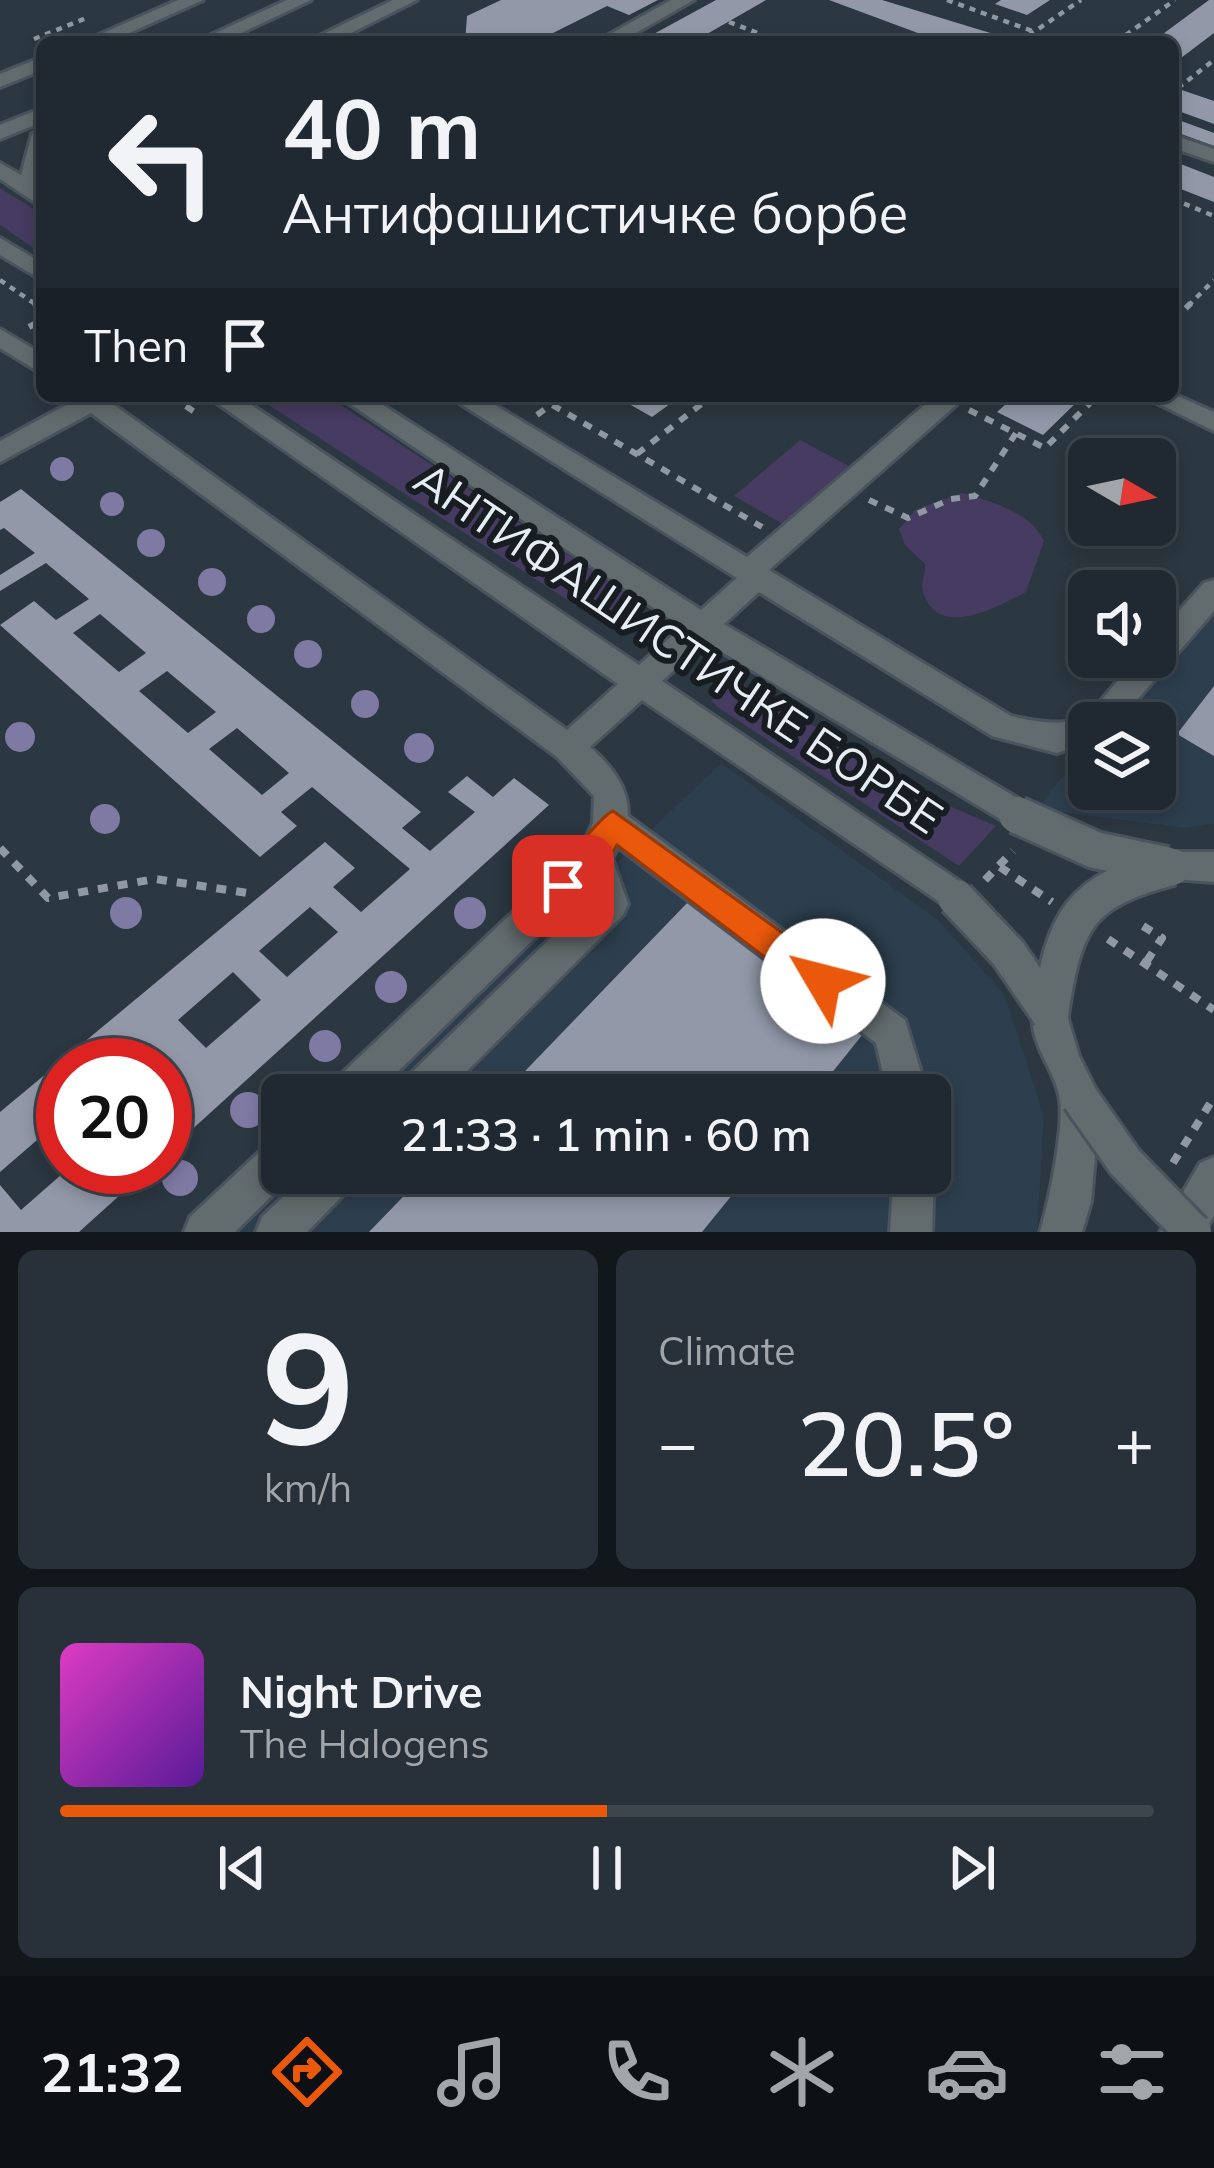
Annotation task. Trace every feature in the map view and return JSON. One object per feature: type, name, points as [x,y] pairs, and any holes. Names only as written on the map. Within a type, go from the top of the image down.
[{"type":"street","points":[[107,36],[194,0]]},
{"type":"street","points":[[220,36],[302,0]]},
{"type":"street","points":[[330,36],[408,0]]},
{"type":"street","points":[[617,36],[686,0]]},
{"type":"street","points":[[0,80],[36,65]]},
{"type":"street","points":[[0,133],[36,117]]},
{"type":"street","points":[[1179,143],[1214,156]]},
{"type":"street","points":[[36,154],[31,170],[36,188]]},
{"type":"street","points":[[0,170],[36,196]]},
{"type":"street","points":[[0,245],[36,269]]},
{"type":"street","points":[[0,337],[36,362]]},
{"type":"street","points":[[0,453],[86,402]]},
{"type":"street","points":[[98,402],[568,748],[594,769],[610,791],[613,824],[594,857],[369,1074]]},
{"type":"street","name":"АНТИФАШИСТИЧКЕ БОРБЕ","points":[[229,402],[964,895],[1050,1014]]},
{"type":"street","name":"АНТИФАШИСТИЧКЕ БОРБЕ","points":[[359,402],[1021,826],[1095,850],[1172,867]]},
{"type":"street","points":[[471,402],[1003,727],[1057,740],[1068,736]]},
{"type":"street","points":[[568,748],[703,626],[785,540],[944,402]]},
{"type":"street","points":[[1169,402],[1214,422]]},
{"type":"street","points":[[1116,702],[1214,591]]},
{"type":"street","points":[[613,824],[892,1033],[903,1074]]},
{"type":"street","points":[[437,1074],[610,904],[594,857]]},
{"type":"street","points":[[1193,1232],[1125,1162],[1081,1098],[1061,1059],[1050,1014],[1058,958],[1087,910],[1112,884],[1172,867],[1214,867]]},
{"type":"street","points":[[1061,1232],[1070,1202],[1081,1098]]},
{"type":"street","points":[[1181,1232],[1214,1177]]},
{"type":"street","points":[[205,1232],[261,1178]]},
{"type":"street","points":[[277,1232],[316,1194]]},
{"type":"street","points":[[910,1232],[913,1194]]},
{"type":"path","points":[[947,0],[1035,32]]},
{"type":"path","points":[[1029,36],[1081,0]]},
{"type":"path","points":[[1124,36],[1174,0]]},
{"type":"path","points":[[42,36],[109,9]]},
{"type":"path","points":[[729,22],[765,36]]},
{"type":"path","points":[[22,44],[36,38]]},
{"type":"path","points":[[1179,87],[1214,60]]},
{"type":"path","points":[[1179,201],[1214,216]]},
{"type":"path","points":[[0,280],[36,305]]},
{"type":"path","points":[[1179,314],[1214,280]]},
{"type":"path","points":[[1204,291],[1214,295]]},
{"type":"path","points":[[547,402],[785,540]]},
{"type":"path","points":[[637,454],[704,402]]},
{"type":"path","points":[[953,402],[1045,448],[1091,402]]},
{"type":"path","points":[[844,488],[896,514],[920,515],[951,499],[975,496],[993,466],[1007,454],[1016,433]]},
{"type":"path","points":[[964,895],[1021,826]]},
{"type":"path","points":[[0,848],[49,898],[89,896],[140,880],[174,879],[254,894]]},
{"type":"path","points":[[1143,926],[1162,938],[1145,964]]},
{"type":"shaded area","points":[[0,188],[36,210],[36,250],[0,225]]},
{"type":"shaded area","points":[[264,402],[336,402],[631,596],[601,622]]},
{"type":"shaded area","points":[[800,440],[849,466],[783,524],[734,496]]},
{"type":"shaded area","points":[[962,493],[1020,515],[1044,541],[1026,592],[986,611],[956,617],[931,607],[922,589],[925,564],[905,545],[899,529],[916,509]]},
{"type":"shaded area","points":[[1214,592],[1214,824],[1185,828],[1036,809],[1068,770],[1068,810],[1176,810],[1176,702],[1124,702],[1144,678],[1176,678],[1176,639]]},
{"type":"shaded area","points":[[735,679],[940,802],[996,826],[959,866],[711,701]]},
{"type":"shaded area","points":[[721,763],[938,920],[1004,994],[1044,1116],[1037,1232],[231,1232],[271,1194],[951,1194],[951,1074],[396,1074]]},
{"type":"building","points":[[501,0],[658,0],[629,15],[607,6],[547,36],[465,36],[467,16]]},
{"type":"building","points":[[716,0],[766,0],[703,36],[650,36]]},
{"type":"building","points":[[829,0],[882,0],[997,35],[926,36]]},
{"type":"building","points":[[1050,0],[1027,15],[995,4]]},
{"type":"building","points":[[1214,0],[1214,33],[1179,59],[1179,36],[1160,36]]},
{"type":"building","points":[[1179,89],[1214,101],[1214,124],[1179,111]]},
{"type":"building","points":[[1179,120],[1214,133],[1214,146],[1179,133]]},
{"type":"building","points":[[1179,163],[1214,177],[1214,202],[1179,188]]},
{"type":"building","points":[[626,402],[673,402],[652,417]]},
{"type":"building","points":[[1077,402],[1043,435],[997,412],[1007,403]]},
{"type":"building","points":[[21,489],[421,812],[402,828],[430,851],[475,812],[448,792],[467,776],[493,797],[514,778],[549,805],[192,1129],[192,1038],[89,1038],[325,842],[355,868],[333,887],[361,912],[410,869],[312,787],[281,812],[297,826],[260,857],[0,625],[34,601],[56,620],[89,599],[46,563],[0,591],[0,575],[35,553],[4,528],[0,530],[0,502]],"holes":[[[100,614],[146,653],[119,672],[73,633]],[[167,671],[216,712],[188,733],[139,691]],[[237,728],[289,773],[262,795],[209,749]],[[310,907],[338,932],[287,977],[259,951]],[[233,972],[261,1000],[206,1048],[178,1020]]]},
{"type":"building","points":[[1214,686],[1214,756],[1177,734]]},
{"type":"building","points":[[688,902],[863,1034],[831,1074],[522,1074]]},
{"type":"building","points":[[36,1082],[36,1141],[0,1172],[0,1112]]},
{"type":"building","points":[[0,1185],[21,1210],[39,1194],[121,1194],[79,1232],[0,1232]]},
{"type":"building","points":[[406,1194],[733,1194],[702,1232],[369,1232]]},
{"type":"route","points":[[563,886],[594,857],[613,824],[823,981]]}]
